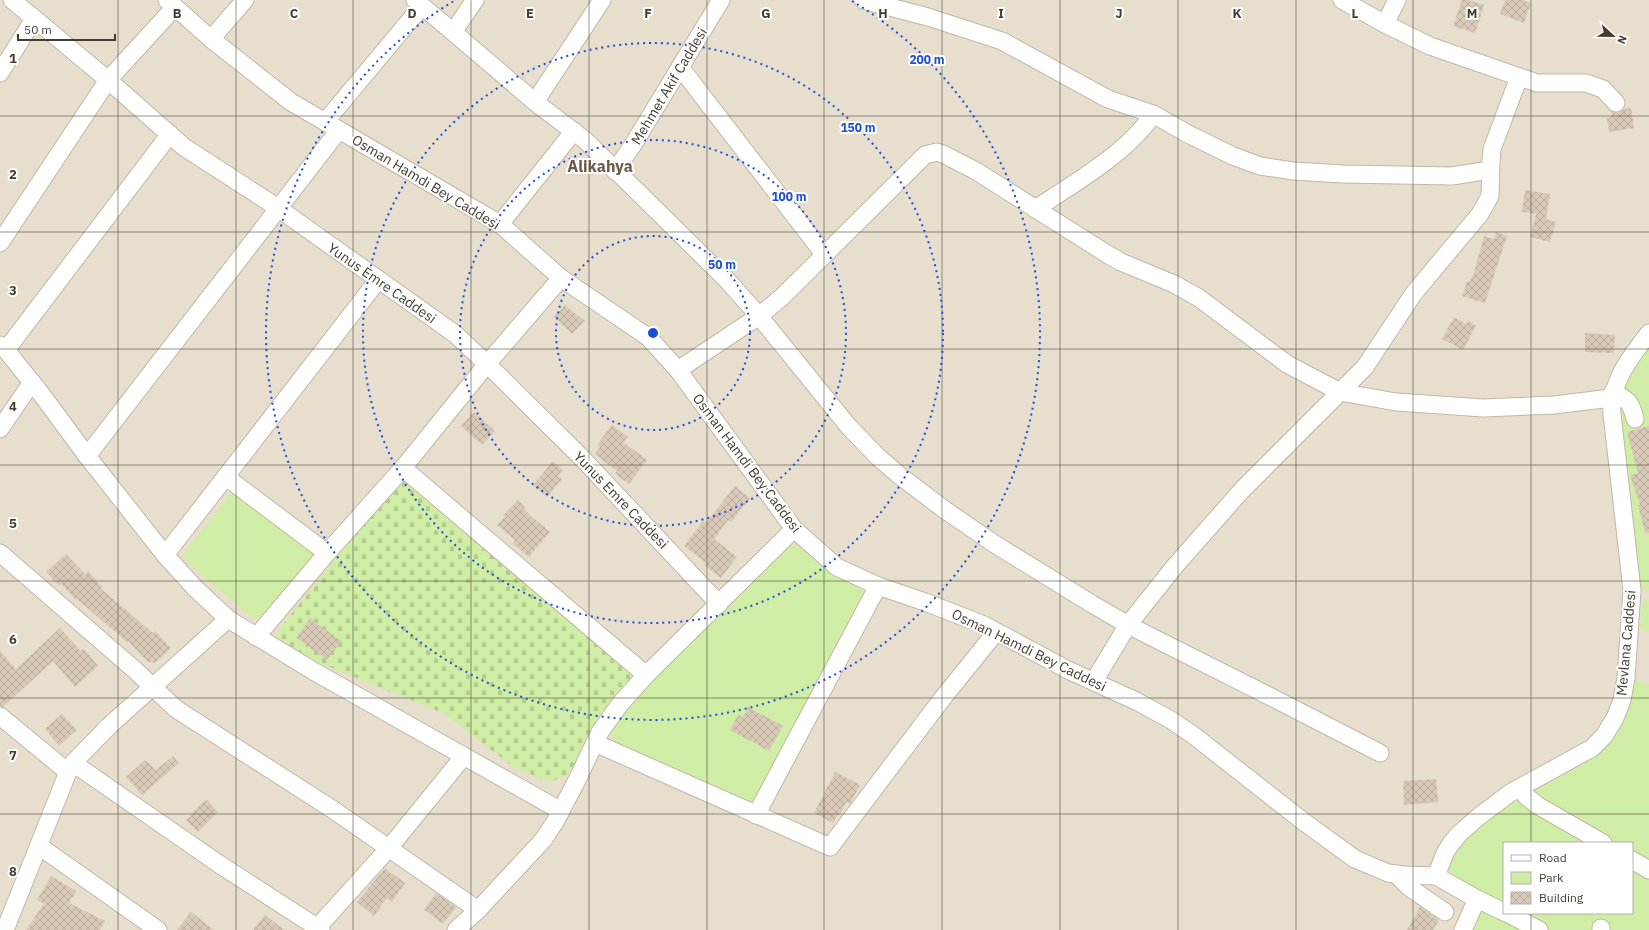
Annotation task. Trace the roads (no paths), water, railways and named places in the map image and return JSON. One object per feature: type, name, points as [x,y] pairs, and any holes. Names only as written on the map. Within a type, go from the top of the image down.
[{"type":"street","name":"Yunus Emre Caddesi","points":[[12,0],[108,80],[184,147],[278,208],[455,334],[582,458],[719,604]]},
{"type":"street","points":[[211,39],[245,0]]},
{"type":"street","points":[[452,32],[475,0]]},
{"type":"street","points":[[535,102],[602,0]]},
{"type":"street","name":"Mehmet Akif Caddesi","points":[[615,171],[634,143],[721,0]]},
{"type":"street","points":[[863,0],[928,17],[1002,41],[1108,99],[1153,114],[1188,134],[1233,156],[1260,166],[1286,170],[1343,174],[1452,176],[1490,170]]},
{"type":"street","points":[[1342,0],[1385,24],[1430,46],[1537,82],[1586,83],[1603,90],[1616,103]]},
{"type":"street","points":[[1385,24],[1397,0]]},
{"type":"street","points":[[87,456],[278,208],[332,126],[419,3],[535,102],[574,131],[726,280],[759,316],[849,427],[874,453],[900,476],[945,510],[993,543],[1128,625],[1380,753]]},
{"type":"street","points":[[0,243],[108,80],[171,4]]},
{"type":"street","name":"Osman Hamdi Bey Caddesi","points":[[171,4],[211,39],[291,102],[500,224],[561,278],[648,337],[678,370],[794,529],[837,567],[860,579],[970,619],[1058,665],[1136,701],[1182,728],[1350,856],[1367,865],[1397,875],[1436,876]]},
{"type":"street","points":[[0,73],[34,19]]},
{"type":"street","points":[[680,67],[824,254]]},
{"type":"street","points":[[1094,682],[1128,625],[1175,566],[1242,490],[1365,367],[1414,293],[1486,206],[1490,196],[1491,155],[1519,77]]},
{"type":"street","points":[[1035,209],[1076,182],[1115,153],[1141,131],[1153,114]]},
{"type":"street","points":[[500,224],[574,131]]},
{"type":"street","points":[[170,134],[3,347],[32,382],[87,456],[165,555],[195,588],[228,619],[315,672],[561,810]]},
{"type":"street","points":[[678,370],[759,316],[782,297],[824,254],[881,200],[920,159],[930,153],[937,152],[953,158],[976,171],[1121,262],[1174,284],[1199,298],[1287,364],[1340,392],[1396,402],[1483,408],[1554,405],[1612,395],[1628,401],[1633,409],[1635,419]]},
{"type":"street","points":[[256,637],[327,552],[404,468],[487,364],[561,278]]},
{"type":"street","points":[[165,555],[378,280]]},
{"type":"street","points":[[1612,395],[1629,360],[1649,333]]},
{"type":"street","points":[[0,429],[32,382]]},
{"type":"street","name":"Mevlana Caddesi","points":[[1436,876],[1445,853],[1459,834],[1497,802],[1519,788],[1585,753],[1599,742],[1615,718],[1625,689],[1632,590],[1612,414],[1612,395]]},
{"type":"street","points":[[404,468],[646,675]]},
{"type":"street","points":[[226,477],[327,552]]},
{"type":"street","points":[[456,930],[478,910],[534,851],[550,830],[610,717],[646,675],[794,529]]},
{"type":"street","points":[[0,553],[136,671],[176,709],[332,809],[478,910]]},
{"type":"street","points":[[756,815],[878,586]]},
{"type":"street","points":[[5,930],[71,768],[109,726],[228,619]]},
{"type":"street","points":[[595,743],[830,848],[942,699],[996,632]]},
{"type":"street","points":[[0,716],[71,768],[319,929],[389,848],[464,756]]},
{"type":"street","points":[[1519,788],[1537,805],[1602,842]]},
{"type":"street","points":[[39,846],[158,930]]},
{"type":"street","points":[[1633,861],[1649,870]]},
{"type":"street","points":[[1397,875],[1410,888],[1445,912]]},
{"type":"street","points":[[1436,876],[1503,912]]},
{"type":"street","points":[[1463,930],[1477,899]]},
{"type":"street","points":[[1509,914],[1539,930]]},
{"type":"district","name":"Alikahya","points":[[600,166]]}]
